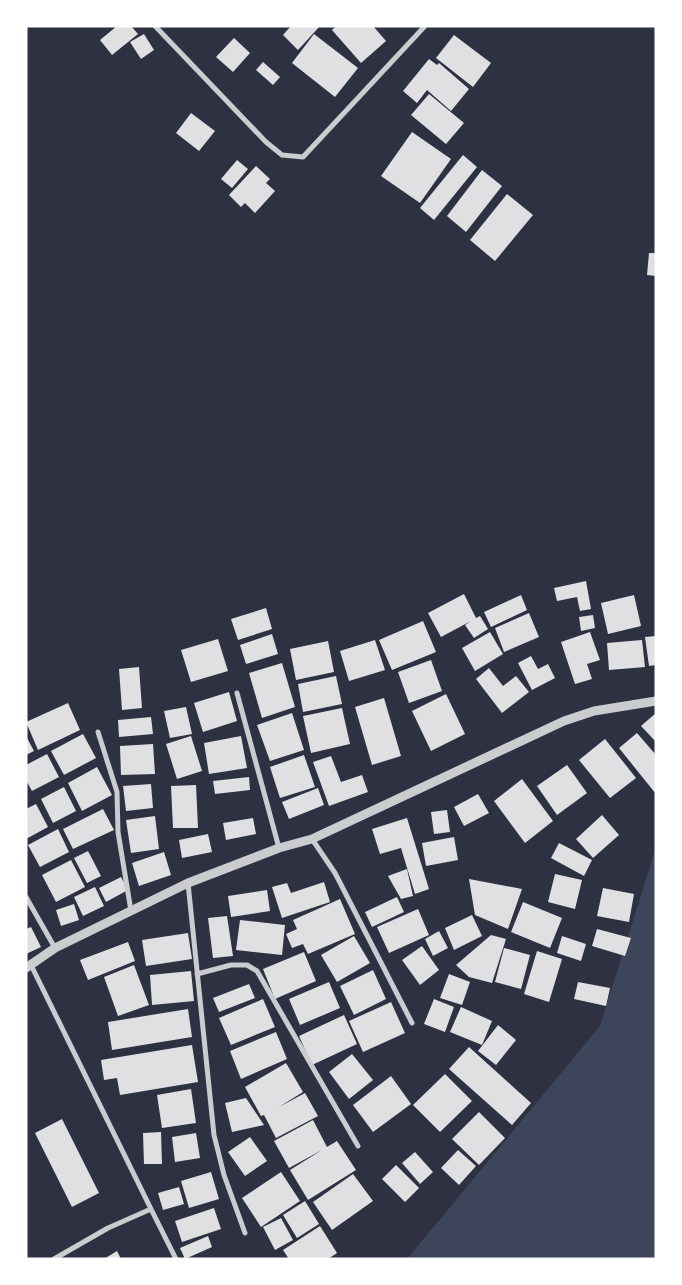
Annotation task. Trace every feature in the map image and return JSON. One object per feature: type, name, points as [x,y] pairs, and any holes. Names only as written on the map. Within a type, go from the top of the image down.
[{"type":"street","points":[[155,26],[282,156],[303,157],[425,26]]},
{"type":"street","points":[[238,693],[279,848]]},
{"type":"street","points":[[176,1259],[29,966],[55,948],[188,883],[279,848],[312,839],[564,721],[594,711],[656,701]]},
{"type":"street","points":[[98,732],[117,792],[118,832],[131,911]]},
{"type":"street","points":[[312,839],[335,873],[412,1023]]},
{"type":"street","points":[[188,883],[214,1136],[224,1175],[245,1233]]},
{"type":"street","points":[[26,898],[55,948]]},
{"type":"street","points":[[197,974],[239,965],[247,965],[257,971],[358,1146]]},
{"type":"street","points":[[54,1259],[108,1228],[151,1209]]},
{"type":"shaded area","points":[[656,847],[656,1259],[407,1259],[600,1026]]},
{"type":"building","points":[[117,26],[131,26],[138,34],[112,55],[100,40]]},
{"type":"building","points":[[291,26],[320,26],[298,50],[283,35]]},
{"type":"building","points":[[336,26],[373,26],[386,41],[361,63],[332,30]]},
{"type":"building","points":[[144,34],[154,50],[141,59],[130,42]]},
{"type":"building","points":[[314,34],[358,68],[335,97],[292,63]]},
{"type":"building","points":[[454,35],[491,63],[473,87],[436,58]]},
{"type":"building","points":[[234,38],[250,53],[233,72],[216,57]]},
{"type":"building","points":[[429,59],[437,65],[439,63],[469,89],[451,111],[427,90],[417,103],[403,91]]},
{"type":"building","points":[[263,62],[280,77],[273,85],[256,70]]},
{"type":"building","points":[[429,94],[464,123],[446,144],[411,115]]},
{"type":"building","points":[[191,113],[215,131],[199,151],[176,133]]},
{"type":"building","points":[[412,132],[451,159],[420,203],[381,176]]},
{"type":"building","points":[[463,155],[477,167],[434,220],[420,208]]},
{"type":"building","points":[[237,160],[248,169],[232,188],[221,179]]},
{"type":"building","points":[[256,166],[270,179],[266,183],[275,191],[255,213],[245,203],[241,207],[229,195]]},
{"type":"building","points":[[482,170],[502,186],[466,232],[447,216]]},
{"type":"building","points":[[507,194],[533,215],[495,261],[470,240]]},
{"type":"building","points":[[649,253],[656,253],[656,276],[647,275]]},
{"type":"building","points":[[586,581],[591,609],[580,611],[577,597],[557,601],[554,588]]},
{"type":"building","points":[[464,594],[476,618],[480,616],[488,629],[474,638],[465,625],[471,621],[441,637],[428,613]]},
{"type":"building","points":[[521,595],[527,610],[491,627],[484,612]]},
{"type":"building","points":[[634,595],[641,626],[608,634],[601,603]]},
{"type":"building","points":[[266,608],[272,629],[238,640],[231,619]]},
{"type":"building","points":[[529,613],[539,637],[504,652],[495,628]]},
{"type":"building","points":[[593,615],[595,628],[581,631],[579,617]]},
{"type":"building","points":[[423,621],[436,652],[392,670],[379,640]]},
{"type":"building","points":[[490,632],[503,654],[475,671],[462,648]]},
{"type":"building","points":[[590,632],[600,660],[587,664],[592,679],[575,684],[561,642]]},
{"type":"building","points":[[272,634],[278,654],[246,664],[240,645]]},
{"type":"building","points":[[656,636],[656,665],[649,666],[645,637]]},
{"type":"building","points":[[218,639],[228,671],[191,682],[181,650]]},
{"type":"building","points":[[375,640],[385,670],[349,681],[340,651]]},
{"type":"building","points":[[642,640],[645,667],[609,670],[607,643]]},
{"type":"building","points":[[328,641],[334,672],[296,680],[290,649]]},
{"type":"building","points":[[531,656],[538,669],[548,664],[555,678],[532,690],[518,663]]},
{"type":"building","points":[[431,660],[442,691],[409,703],[398,672]]},
{"type":"building","points":[[282,663],[295,707],[262,718],[249,673]]},
{"type":"building","points":[[139,667],[142,708],[122,710],[119,669]]},
{"type":"building","points":[[489,668],[503,686],[516,676],[529,692],[502,713],[476,679]]},
{"type":"building","points":[[336,676],[342,704],[303,712],[298,684]]},
{"type":"building","points":[[229,692],[237,721],[203,732],[194,703]]},
{"type":"building","points":[[446,694],[465,734],[431,751],[412,711]]},
{"type":"building","points":[[384,698],[401,756],[372,765],[355,707]]},
{"type":"building","points":[[68,703],[80,730],[38,750],[26,722]]},
{"type":"building","points":[[186,707],[192,734],[170,738],[164,711]]},
{"type":"building","points":[[342,708],[350,744],[311,753],[303,716]]},
{"type":"building","points":[[292,713],[304,750],[270,761],[257,725]]},
{"type":"building","points":[[656,713],[656,742],[641,726]]},
{"type":"building","points":[[151,717],[153,734],[119,737],[118,720]]},
{"type":"building","points":[[637,733],[656,755],[656,794],[619,748]]},
{"type":"building","points":[[83,734],[96,758],[64,775],[51,751]]},
{"type":"building","points":[[26,736],[34,751],[26,755]]},
{"type":"building","points":[[191,736],[202,771],[177,779],[166,744]]},
{"type":"building","points":[[241,736],[247,768],[209,774],[204,743]]},
{"type":"building","points":[[605,739],[636,778],[610,798],[579,760]]},
{"type":"building","points":[[153,744],[155,774],[121,775],[120,746]]},
{"type":"building","points":[[47,754],[59,777],[32,791],[26,780],[26,765]]},
{"type":"building","points":[[304,755],[315,787],[280,798],[270,767]]},
{"type":"building","points":[[331,756],[341,782],[362,775],[368,792],[329,806],[313,762]]},
{"type":"building","points":[[567,765],[587,793],[557,815],[537,786]]},
{"type":"building","points":[[97,767],[112,795],[82,811],[68,783]]},
{"type":"building","points":[[249,777],[250,790],[215,794],[213,781]]},
{"type":"building","points":[[522,779],[553,821],[525,843],[494,801]]},
{"type":"building","points":[[151,784],[153,808],[126,811],[123,786]]},
{"type":"building","points":[[196,785],[198,828],[173,828],[171,786]]},
{"type":"building","points":[[64,787],[76,811],[53,823],[41,799]]},
{"type":"building","points":[[318,788],[324,805],[289,819],[282,802]]},
{"type":"building","points":[[478,794],[489,813],[464,826],[454,807]]},
{"type":"building","points":[[36,804],[48,827],[26,839],[26,809]]},
{"type":"building","points":[[103,809],[114,830],[73,849],[63,829]]},
{"type":"building","points":[[447,810],[450,832],[434,834],[431,812]]},
{"type":"building","points":[[602,815],[619,835],[593,858],[576,839]]},
{"type":"building","points":[[155,816],[159,849],[131,853],[126,820]]},
{"type":"building","points":[[253,818],[256,834],[226,840],[223,823]]},
{"type":"building","points":[[407,818],[429,889],[415,894],[401,848],[380,854],[372,829]]},
{"type":"building","points":[[58,829],[69,852],[40,867],[28,845]]},
{"type":"building","points":[[208,834],[212,852],[182,858],[179,840]]},
{"type":"building","points":[[454,837],[458,860],[426,866],[422,843]]},
{"type":"building","points":[[559,843],[592,860],[584,876],[551,858]]},
{"type":"building","points":[[88,851],[101,876],[87,883],[74,858]]},
{"type":"building","points":[[164,852],[171,875],[139,886],[132,863]]},
{"type":"building","points":[[71,860],[85,887],[56,902],[42,875]]},
{"type":"building","points":[[407,869],[413,896],[401,899],[388,876]]},
{"type":"building","points":[[555,874],[582,880],[575,909],[548,902]]},
{"type":"building","points":[[121,877],[128,890],[106,902],[99,888]]},
{"type":"building","points":[[469,879],[522,889],[508,929],[475,915]]},
{"type":"building","points":[[324,882],[330,902],[282,918],[272,887],[287,883],[291,893]]},
{"type":"building","points":[[95,887],[104,906],[83,916],[74,897]]},
{"type":"building","points":[[603,888],[634,894],[629,922],[597,916]]},
{"type":"building","points":[[267,890],[270,911],[231,917],[228,896]]},
{"type":"building","points":[[397,897],[404,912],[372,927],[365,912]]},
{"type":"building","points":[[340,899],[355,934],[308,954],[303,944],[292,948],[286,934],[297,929],[293,920]]},
{"type":"building","points":[[523,902],[562,918],[550,948],[511,932]]},
{"type":"building","points":[[74,904],[79,920],[61,926],[56,910]]},
{"type":"building","points":[[418,909],[429,935],[389,953],[377,927]]},
{"type":"building","points":[[472,915],[482,936],[454,950],[445,928]]},
{"type":"building","points":[[227,916],[233,956],[213,958],[208,918]]},
{"type":"building","points":[[240,920],[285,925],[282,955],[236,950]]},
{"type":"building","points":[[31,927],[41,947],[26,954],[26,929]]},
{"type":"building","points":[[597,929],[631,938],[625,956],[592,946]]},
{"type":"building","points":[[439,931],[448,948],[433,956],[425,939]]},
{"type":"building","points":[[188,933],[192,959],[146,966],[142,940]]},
{"type":"building","points":[[491,935],[506,939],[492,983],[469,977],[456,965]]},
{"type":"building","points":[[354,936],[370,963],[337,982],[321,955]]},
{"type":"building","points":[[562,936],[586,944],[581,961],[557,953]]},
{"type":"building","points":[[128,942],[135,961],[88,980],[80,960]]},
{"type":"building","points":[[422,946],[439,970],[420,985],[402,960]]},
{"type":"building","points":[[504,948],[530,955],[521,989],[495,982]]},
{"type":"building","points":[[537,951],[562,959],[549,1002],[524,994]]},
{"type":"building","points":[[304,952],[316,981],[275,999],[263,969]]},
{"type":"building","points":[[134,965],[149,1005],[118,1016],[104,977]]},
{"type":"building","points":[[373,970],[386,999],[354,1015],[340,986]]},
{"type":"building","points":[[191,971],[194,1001],[152,1005],[150,975]]},
{"type":"building","points":[[449,974],[470,982],[462,1005],[440,998]]},
{"type":"building","points":[[329,982],[340,1008],[300,1025],[289,999]]},
{"type":"building","points":[[578,982],[610,988],[606,1006],[574,999]]},
{"type":"building","points":[[249,984],[255,998],[219,1012],[213,998]]},
{"type":"building","points":[[263,999],[275,1027],[231,1045],[219,1018]]},
{"type":"building","points":[[434,999],[454,1007],[445,1032],[424,1024]]},
{"type":"building","points":[[391,1002],[405,1033],[363,1052],[349,1021]]},
{"type":"building","points":[[461,1007],[492,1021],[482,1045],[450,1032]]},
{"type":"building","points":[[188,1009],[192,1037],[112,1050],[108,1022]]},
{"type":"building","points":[[344,1015],[357,1044],[312,1065],[299,1036]]},
{"type":"building","points":[[498,1025],[516,1040],[496,1065],[478,1051]]},
{"type":"building","points":[[276,1032],[287,1059],[241,1079],[230,1051]]},
{"type":"building","points":[[192,1045],[198,1082],[120,1095],[117,1078],[104,1080],[101,1060]]},
{"type":"building","points":[[469,1047],[531,1103],[512,1125],[449,1069]]},
{"type":"building","points":[[352,1054],[373,1080],[349,1099],[329,1072]]},
{"type":"building","points":[[286,1063],[303,1092],[279,1107],[305,1093],[318,1116],[276,1138],[264,1115],[261,1116],[245,1087]]},
{"type":"building","points":[[445,1074],[472,1101],[440,1132],[413,1105]]},
{"type":"building","points":[[391,1076],[411,1104],[373,1132],[353,1105]]},
{"type":"building","points":[[191,1089],[196,1123],[162,1128],[157,1095]]},
{"type":"building","points":[[246,1098],[264,1125],[232,1132],[225,1103]]},
{"type":"building","points":[[479,1112],[505,1138],[479,1165],[452,1139]]},
{"type":"building","points":[[62,1119],[99,1193],[72,1207],[35,1133]]},
{"type":"building","points":[[313,1120],[327,1147],[337,1141],[356,1170],[308,1200],[290,1170],[322,1150],[289,1168],[274,1141]]},
{"type":"building","points":[[161,1132],[162,1164],[144,1164],[143,1133]]},
{"type":"building","points":[[196,1133],[200,1158],[175,1162],[172,1137]]},
{"type":"building","points":[[250,1137],[267,1161],[245,1176],[228,1152]]},
{"type":"building","points":[[458,1150],[476,1166],[459,1185],[441,1168]]},
{"type":"building","points":[[415,1152],[433,1172],[420,1184],[402,1163]]},
{"type":"building","points":[[396,1165],[419,1188],[405,1202],[382,1179]]},
{"type":"building","points":[[211,1172],[219,1199],[189,1208],[181,1181]]},
{"type":"building","points":[[281,1172],[300,1201],[261,1227],[242,1198]]},
{"type":"building","points":[[353,1174],[373,1201],[332,1230],[313,1202]]},
{"type":"building","points":[[179,1187],[184,1204],[163,1210],[158,1193]]},
{"type":"building","points":[[305,1201],[319,1224],[297,1238],[283,1215]]},
{"type":"building","points":[[214,1208],[221,1229],[182,1242],[175,1221]]},
{"type":"building","points":[[281,1218],[293,1240],[275,1250],[263,1227]]},
{"type":"building","points":[[320,1226],[337,1253],[328,1259],[289,1259],[283,1250]]},
{"type":"building","points":[[208,1236],[212,1247],[185,1259],[180,1248]]},
{"type":"building","points":[[117,1251],[121,1259],[104,1259]]}]
